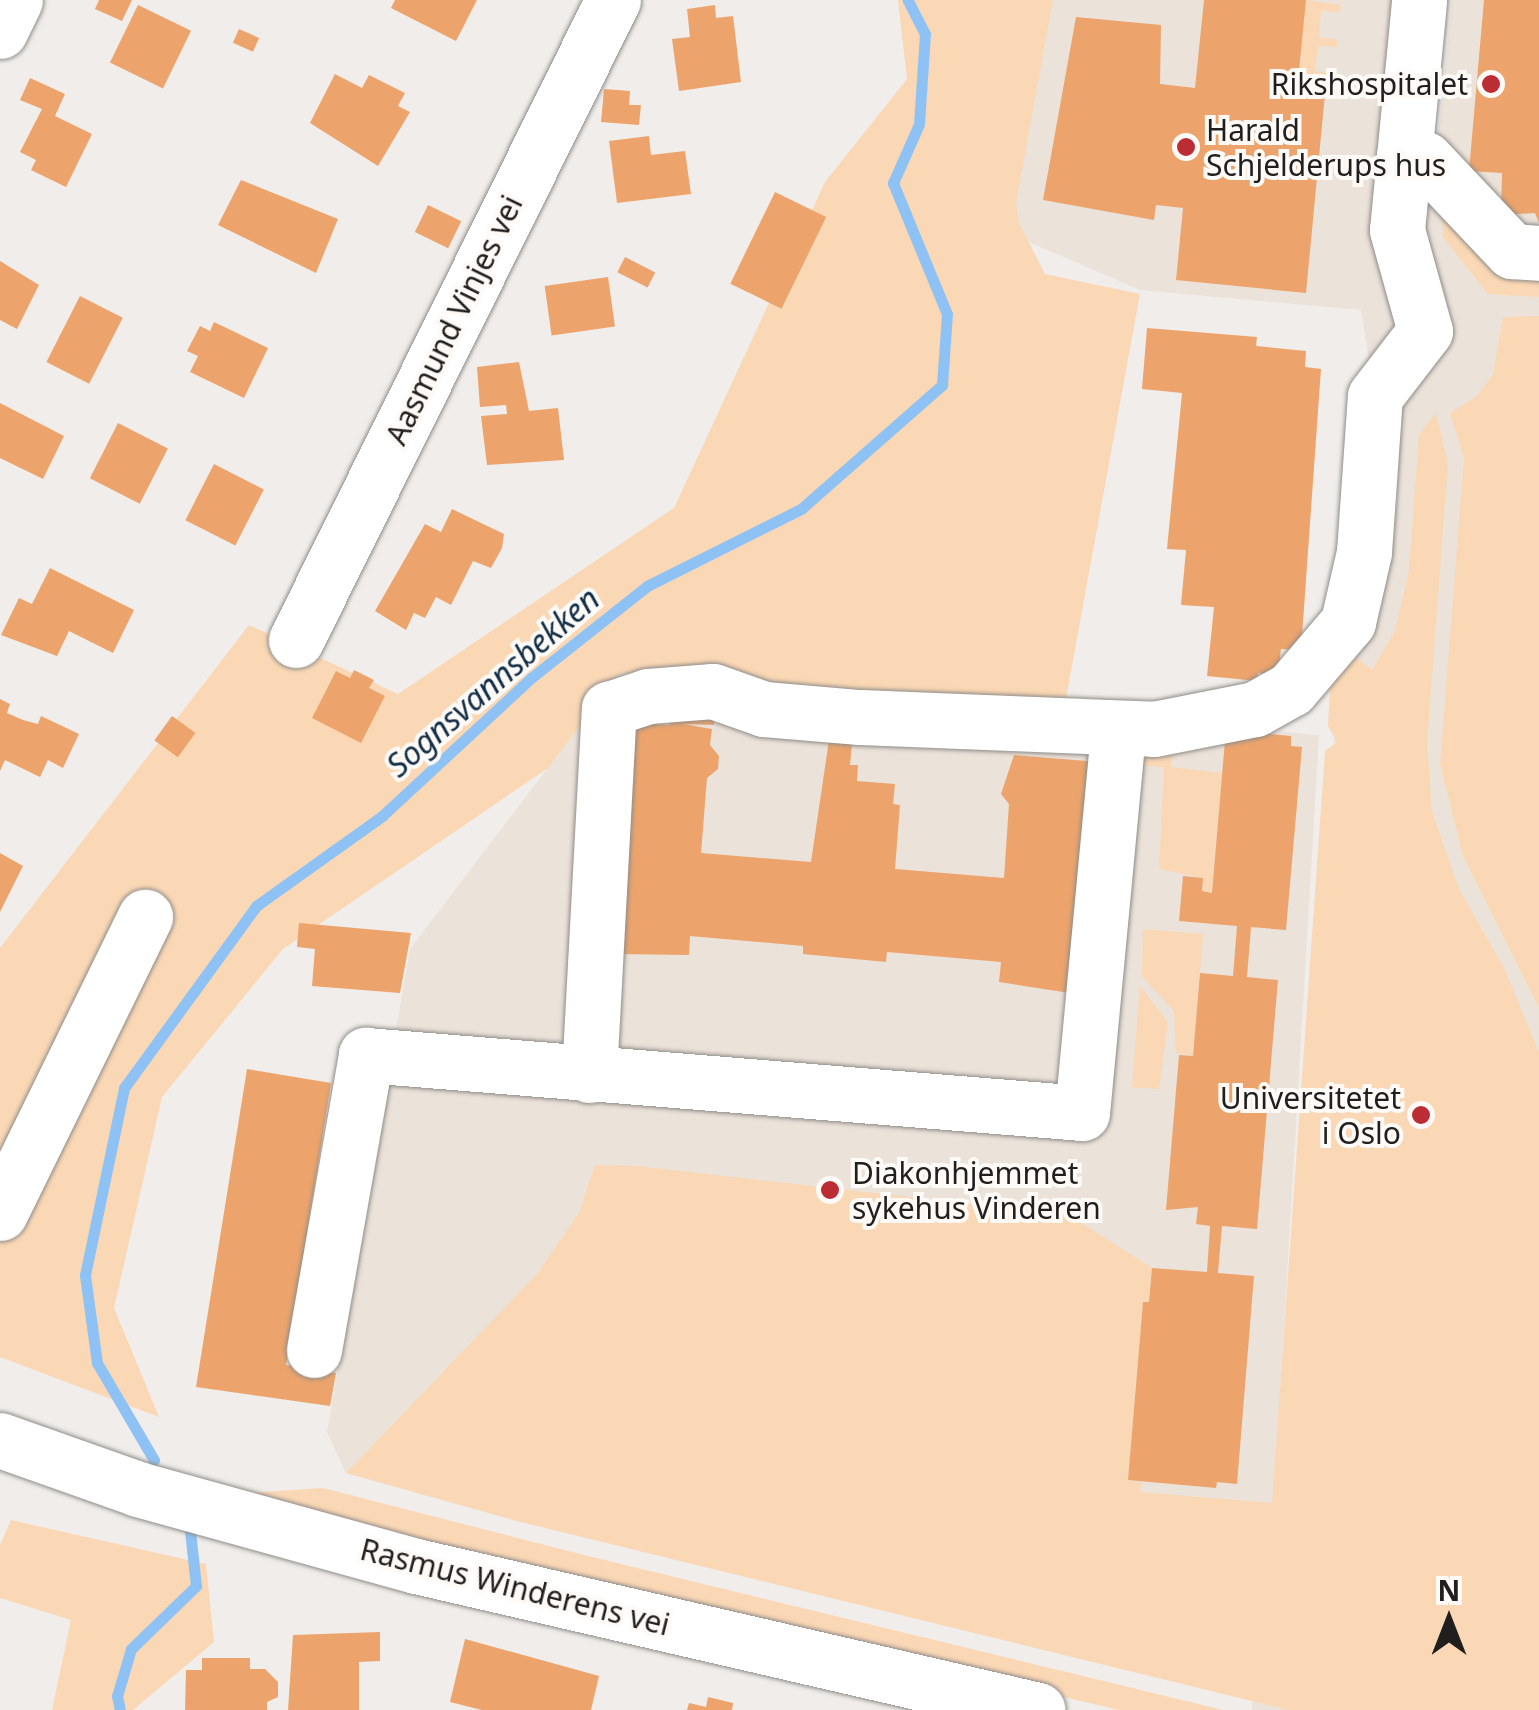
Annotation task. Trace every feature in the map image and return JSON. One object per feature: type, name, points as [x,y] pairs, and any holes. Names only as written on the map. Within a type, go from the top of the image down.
[{"type":"street","points":[[0,31],[15,0]]},
{"type":"street","name":"Aasmund Vinjes vei","points":[[296,640],[613,0]]},
{"type":"street","points":[[589,1074],[609,709],[648,696],[712,691],[764,709],[1118,732],[1254,709],[1290,689],[1348,622],[1364,552],[1375,396],[1424,331],[1397,230],[1419,0]]},
{"type":"street","points":[[1404,155],[1424,159],[1512,250],[1539,253]]},
{"type":"street","points":[[314,1350],[366,1054],[1082,1113],[1118,732]]},
{"type":"street","points":[[0,1213],[145,917]]},
{"type":"street","name":"Rasmus Winderens vei","points":[[0,1440],[184,1501],[416,1566],[1038,1710]]},
{"type":"shaded area","points":[[898,0],[1053,0],[1016,203],[1019,223],[1045,274],[1140,294],[1063,715],[620,673],[548,768],[283,949],[162,1097],[114,1308],[159,1417],[0,1357],[0,948],[249,625],[398,694],[674,508],[825,182],[907,79]]},
{"type":"shaded area","name":"Diakonhjemmet sykehus Vinderen","points":[[908,0],[1419,0],[1435,168],[1452,0],[1539,0],[1539,1710],[1252,1710],[1252,1700],[517,1521],[346,1473],[327,1432],[410,949],[620,673],[1319,735],[1278,1427],[1335,726],[1375,396],[1361,310],[1140,290],[893,183],[920,124]]},
{"type":"shaded area","points":[[1306,0],[1341,5],[1340,12],[1321,11],[1319,37],[1338,40],[1337,47],[1318,46],[1315,71],[1334,73],[1333,79],[1299,76]]},
{"type":"shaded area","points":[[1442,205],[1539,272],[1539,297],[1488,294],[1443,237]]},
{"type":"shaded area","points":[[1539,316],[1539,1008],[1463,856],[1440,764],[1464,458],[1450,413],[1477,396],[1493,374],[1503,317]]},
{"type":"shaded area","points":[[1436,413],[1448,464],[1427,743],[1432,811],[1459,889],[1504,968],[1539,1052],[1539,1710],[1288,1710],[517,1521],[346,1473],[538,1273],[580,1211],[595,1165],[637,1166],[1069,1215],[1152,1268],[1149,1302],[1143,1302],[1128,1480],[1141,1482],[1140,1492],[1272,1503],[1325,751],[1337,742],[1328,726],[1331,669],[1350,653],[1372,670],[1395,631],[1409,570],[1419,435]]},
{"type":"shaded area","points":[[1172,742],[1171,767],[1222,773],[1212,893],[1202,891],[1203,878],[1159,869],[1164,767],[1136,765],[1134,755]]},
{"type":"shaded area","points":[[1143,929],[1203,934],[1193,1056],[1176,1053],[1174,1011],[1142,976]]},
{"type":"shaded area","points":[[1140,986],[1168,1022],[1159,1089],[1132,1087]]},
{"type":"shaded area","points":[[323,1488],[1223,1710],[1119,1710],[450,1552],[248,1493]]},
{"type":"shaded area","points":[[11,1520],[206,1564],[214,1642],[133,1710],[52,1710],[71,1620],[0,1598],[0,1545]]},
{"type":"building","points":[[99,0],[132,0],[122,21],[95,9]]},
{"type":"building","points":[[395,0],[477,0],[456,41],[391,8]]},
{"type":"building","name":"Harald Schjelderups hus","points":[[1204,0],[1306,0],[1297,92],[1325,94],[1306,293],[1176,280],[1183,208],[1156,205],[1154,220],[1043,200],[1076,17],[1161,25],[1160,84],[1195,88]]},
{"type":"building","points":[[1484,0],[1539,0],[1539,223],[1535,213],[1501,215],[1502,173],[1469,171]]},
{"type":"building","points":[[138,5],[191,31],[163,88],[110,63]]},
{"type":"building","points":[[715,5],[716,18],[733,16],[741,82],[679,91],[672,39],[690,37],[687,9]]},
{"type":"building","points":[[239,29],[259,38],[253,52],[233,43]]},
{"type":"building","points":[[335,74],[362,88],[369,75],[405,93],[398,106],[410,112],[378,166],[310,123]]},
{"type":"building","points":[[30,78],[65,94],[55,116],[92,134],[66,187],[31,170],[36,160],[20,152],[42,109],[20,100]]},
{"type":"building","points":[[604,89],[630,91],[629,105],[641,105],[639,125],[601,122]]},
{"type":"building","points":[[649,136],[651,155],[685,151],[691,194],[617,203],[609,141]]},
{"type":"building","points":[[241,180],[338,219],[316,273],[218,225]]},
{"type":"building","points":[[775,192],[826,217],[782,309],[730,284]]},
{"type":"building","points":[[428,205],[461,221],[448,248],[415,232]]},
{"type":"building","points":[[625,257],[655,272],[648,288],[617,272]]},
{"type":"building","points":[[0,261],[39,285],[17,329],[0,320]]},
{"type":"building","points":[[608,277],[615,327],[552,335],[545,286]]},
{"type":"building","points":[[80,296],[123,318],[89,384],[46,362]]},
{"type":"building","points":[[214,322],[268,348],[244,398],[190,372],[198,356],[187,351],[200,326],[210,331]]},
{"type":"building","points":[[1147,328],[1257,337],[1256,346],[1306,351],[1305,367],[1321,369],[1301,650],[1281,649],[1278,675],[1258,673],[1257,681],[1207,676],[1214,607],[1181,605],[1186,550],[1167,549],[1182,393],[1142,389]]},
{"type":"building","points":[[519,362],[529,411],[558,408],[564,460],[487,465],[481,416],[507,414],[506,405],[480,407],[477,367]]},
{"type":"building","points":[[0,403],[64,436],[43,479],[0,458]]},
{"type":"building","points":[[118,423],[168,448],[140,504],[90,478]]},
{"type":"building","points":[[214,464],[264,489],[235,546],[185,520]]},
{"type":"building","points":[[452,509],[504,534],[502,548],[491,568],[473,561],[451,605],[436,597],[425,618],[414,613],[406,630],[375,611],[425,524],[441,532]]},
{"type":"building","points":[[50,568],[134,610],[113,653],[69,631],[57,656],[1,635],[19,598],[32,604]]},
{"type":"building","points":[[354,670],[374,680],[369,688],[385,696],[361,743],[312,718],[336,671],[350,678]]},
{"type":"building","points":[[0,699],[10,704],[7,713],[38,724],[41,716],[79,734],[63,768],[48,760],[40,777],[5,760],[0,771]]},
{"type":"building","points":[[671,703],[715,706],[714,725],[683,724],[712,729],[710,745],[719,756],[718,769],[707,778],[701,853],[811,862],[830,733],[853,735],[850,765],[858,765],[857,781],[895,784],[893,804],[900,805],[895,869],[1004,878],[1009,804],[1001,794],[1014,755],[1099,762],[1070,993],[999,982],[1001,962],[887,952],[886,962],[803,954],[803,946],[690,936],[689,955],[616,954],[627,722],[669,725]]},
{"type":"building","points":[[172,716],[195,733],[178,757],[154,740]]},
{"type":"building","points":[[1270,727],[1270,734],[1291,736],[1291,746],[1302,747],[1286,930],[1251,927],[1247,977],[1278,980],[1257,1229],[1222,1226],[1218,1273],[1254,1276],[1237,1484],[1217,1482],[1216,1488],[1128,1480],[1143,1302],[1149,1302],[1152,1268],[1207,1272],[1210,1226],[1196,1224],[1198,1207],[1166,1210],[1179,1055],[1193,1056],[1200,973],[1233,976],[1237,926],[1179,921],[1183,876],[1203,878],[1202,891],[1212,893],[1225,740]]},
{"type":"building","points":[[0,853],[23,866],[0,912]]},
{"type":"building","points":[[299,923],[411,933],[400,993],[312,986],[315,949],[297,947]]},
{"type":"building","points":[[247,1069],[331,1083],[286,1365],[336,1373],[330,1406],[196,1387]]},
{"type":"building","points":[[380,1632],[380,1661],[359,1662],[359,1710],[288,1710],[293,1635]]},
{"type":"building","points":[[465,1639],[599,1676],[591,1710],[482,1710],[450,1702]]},
{"type":"building","points":[[202,1658],[250,1658],[250,1669],[265,1669],[278,1682],[278,1697],[267,1702],[267,1710],[185,1710],[186,1670],[202,1670]]},
{"type":"building","points":[[708,1697],[733,1703],[732,1710],[687,1710],[689,1703],[706,1707]]},
{"type":"waterway","name":"Sognsvannsbekken","points":[[154,1460],[97,1363],[85,1275],[124,1088],[256,906],[382,816],[531,678],[647,586],[801,509],[942,385],[947,314],[893,183],[919,124],[925,34],[908,0]]},
{"type":"waterway","name":"Sognsvannsbekken","points":[[120,1710],[117,1696],[131,1649],[196,1586],[190,1531]]},
{"type":"place","name":"Rikshospitalet","points":[[1491,84]]},
{"type":"place","name":"Harald Schjelderups hus","points":[[1186,147]]},
{"type":"place","name":"Universitetet i Oslo","points":[[1421,1115]]},
{"type":"place","name":"Diakonhjemmet sykehus Vinderen","points":[[830,1190]]}]
